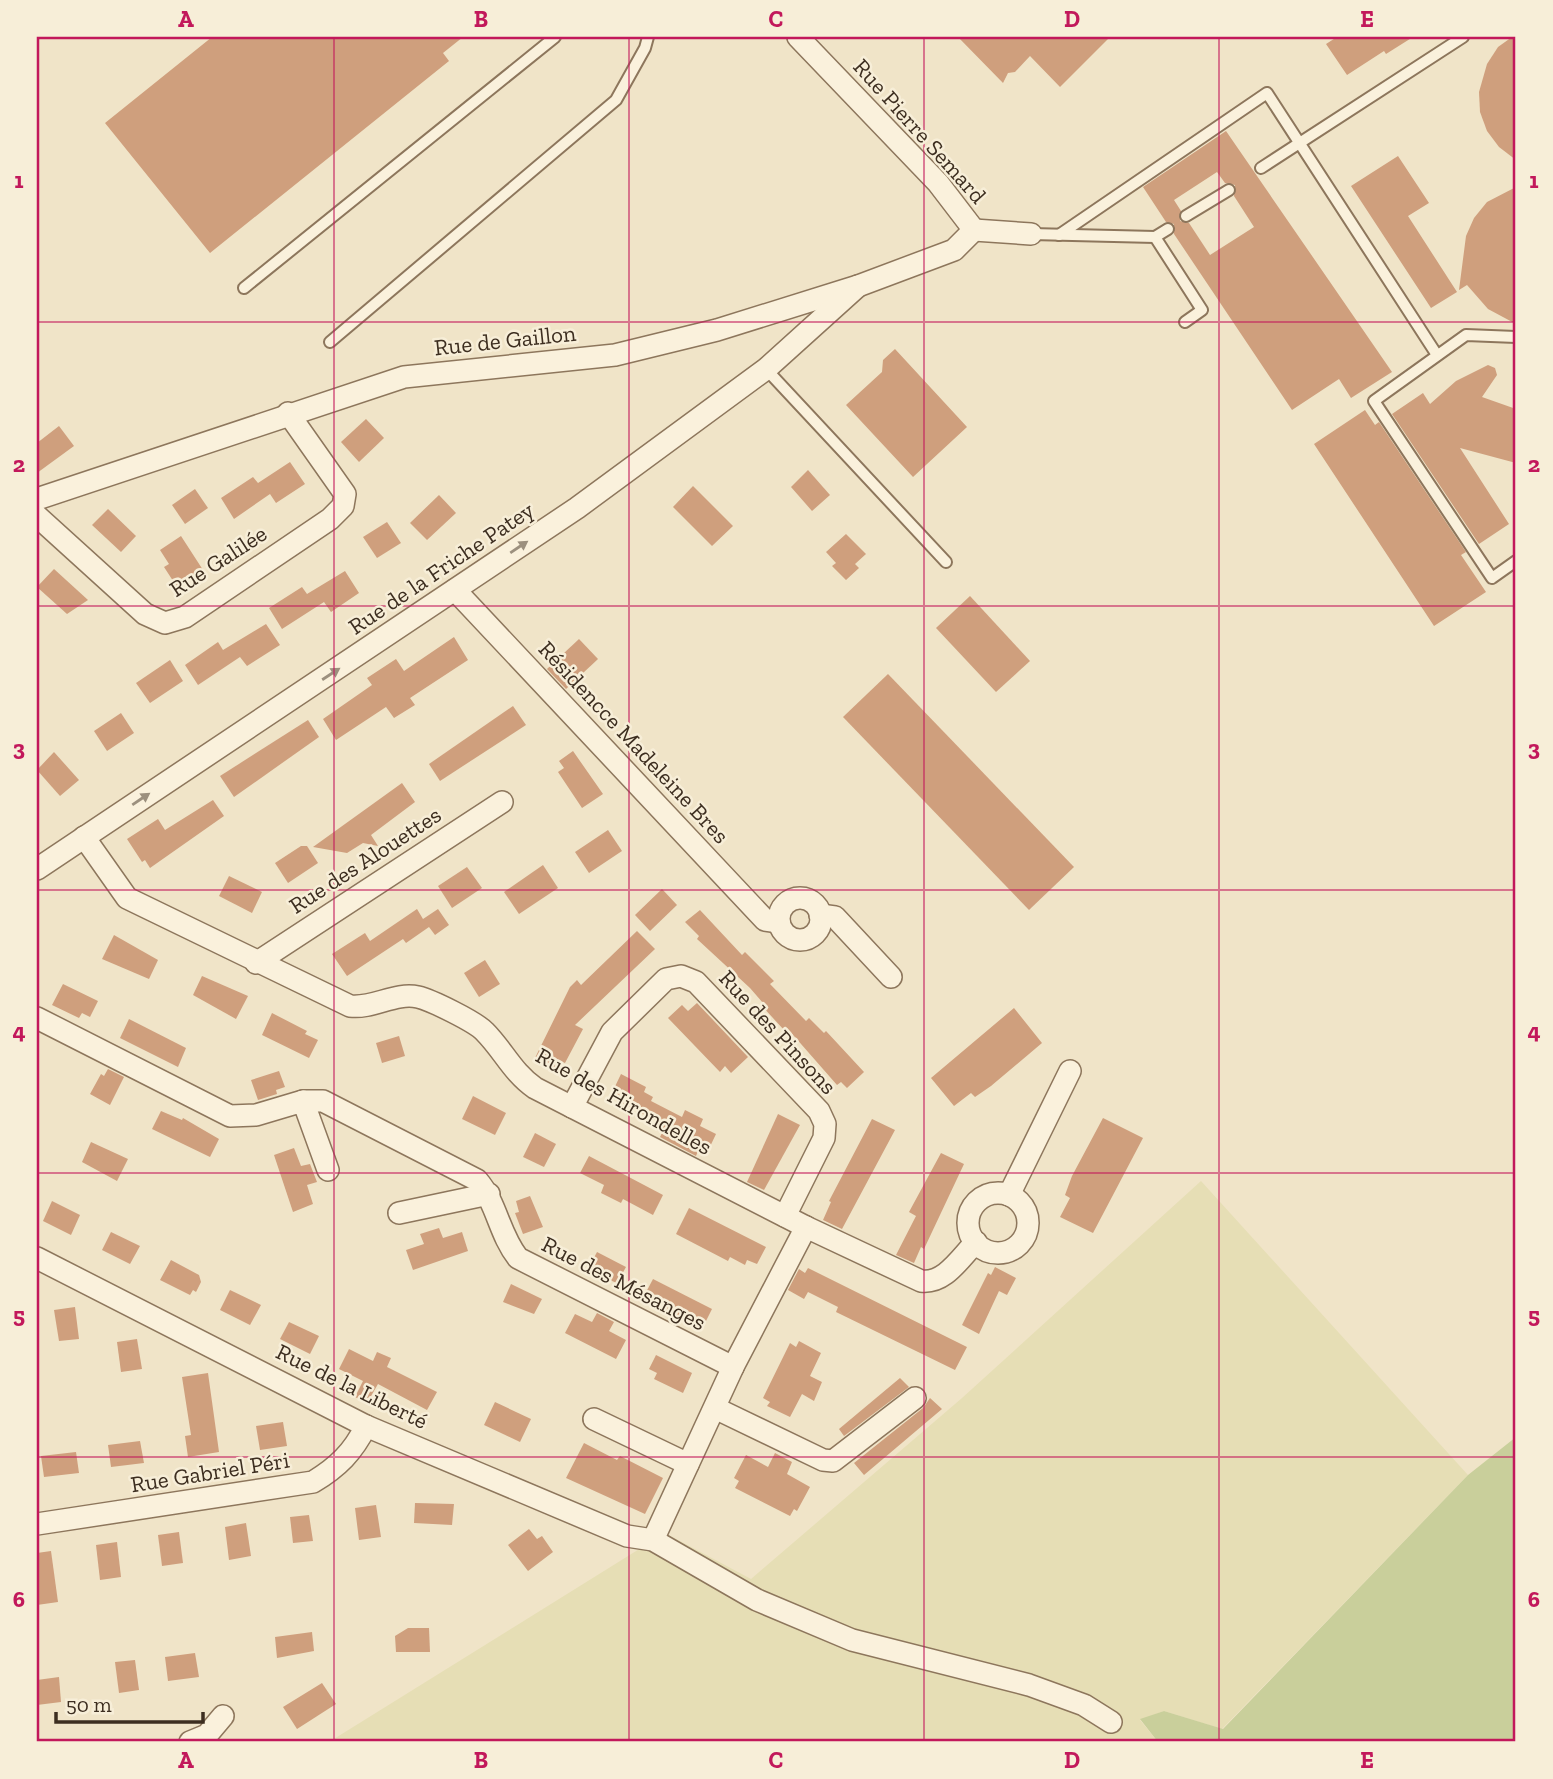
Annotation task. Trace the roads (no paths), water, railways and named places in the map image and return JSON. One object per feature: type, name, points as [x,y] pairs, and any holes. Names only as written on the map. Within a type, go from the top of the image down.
[{"type":"street","name":"Rue Pierre Semard","points":[[798,37],[938,183],[974,230]]},
{"type":"street","points":[[974,230],[1031,234]]},
{"type":"street","name":"Rue de Gaillon","points":[[37,499],[288,413],[404,377],[615,355],[717,330],[858,286],[954,250],[974,230]]},
{"type":"street","name":"Rue de la Friche Patey","points":[[37,869],[577,508],[766,369],[858,286]]},
{"type":"street","name":"Rue Galilée","points":[[37,516],[145,614],[165,623],[185,617],[330,519],[343,506],[345,494],[288,413]]},
{"type":"street","name":"Résidencce Madeleine Bres","points":[[455,590],[765,920],[779,922],[788,936],[805,939],[817,930],[820,915]]},
{"type":"street","name":"Rue des Alouettes","points":[[256,962],[502,803]]},
{"type":"street","name":"Rue des Hirondelles","points":[[84,837],[127,898],[350,1006],[368,1006],[405,996],[420,997],[482,1028],[517,1076],[806,1227],[920,1281],[932,1282],[945,1275],[976,1242]]},
{"type":"street","points":[[779,922],[783,906],[797,899],[811,902],[820,915],[835,917],[891,977]]},
{"type":"street","name":"Rue des Pinsons","points":[[572,1107],[612,1032],[666,979],[681,976],[696,982],[819,1111],[825,1124],[824,1139],[785,1216]]},
{"type":"street","points":[[37,1018],[230,1116],[256,1115],[303,1101],[323,1101],[477,1180],[489,1194],[400,1213]]},
{"type":"street","points":[[1009,1195],[1070,1071]]},
{"type":"street","points":[[303,1101],[328,1170]]},
{"type":"street","name":"Rue des Mésanges","points":[[489,1194],[506,1242],[518,1258],[733,1367]]},
{"type":"street","points":[[989,1194],[1009,1195],[1021,1203],[1027,1214],[1025,1237],[1008,1251],[996,1253],[976,1242],[968,1220],[972,1209],[989,1194]]},
{"type":"street","points":[[653,1540],[733,1367],[806,1227]]},
{"type":"street","name":"Rue de la Liberté","points":[[37,1258],[366,1426],[627,1536],[653,1540],[757,1600],[852,1640],[1029,1685],[1084,1705],[1111,1722]]},
{"type":"street","points":[[715,1408],[822,1460],[833,1461],[915,1398]]},
{"type":"street","points":[[594,1419],[688,1464]]},
{"type":"street","name":"Rue Gabriel Péri","points":[[37,1524],[313,1482],[337,1467],[355,1446],[366,1426]]},
{"type":"street","points":[[190,1742],[206,1735],[223,1716]]},
{"type":"lane","points":[[244,288],[555,37]]},
{"type":"lane","points":[[330,342],[616,100],[645,48],[648,37]]},
{"type":"lane","points":[[1261,168],[1463,37]]},
{"type":"lane","points":[[1059,235],[1267,93],[1437,355]]},
{"type":"lane","points":[[1186,216],[1229,190]]},
{"type":"lane","points":[[1031,234],[1155,237],[1168,229]]},
{"type":"lane","points":[[1155,237],[1202,310],[1185,322]]},
{"type":"lane","points":[[1516,337],[1466,335],[1374,401],[1492,578],[1516,561]]},
{"type":"lane","points":[[766,369],[947,562]]}]
